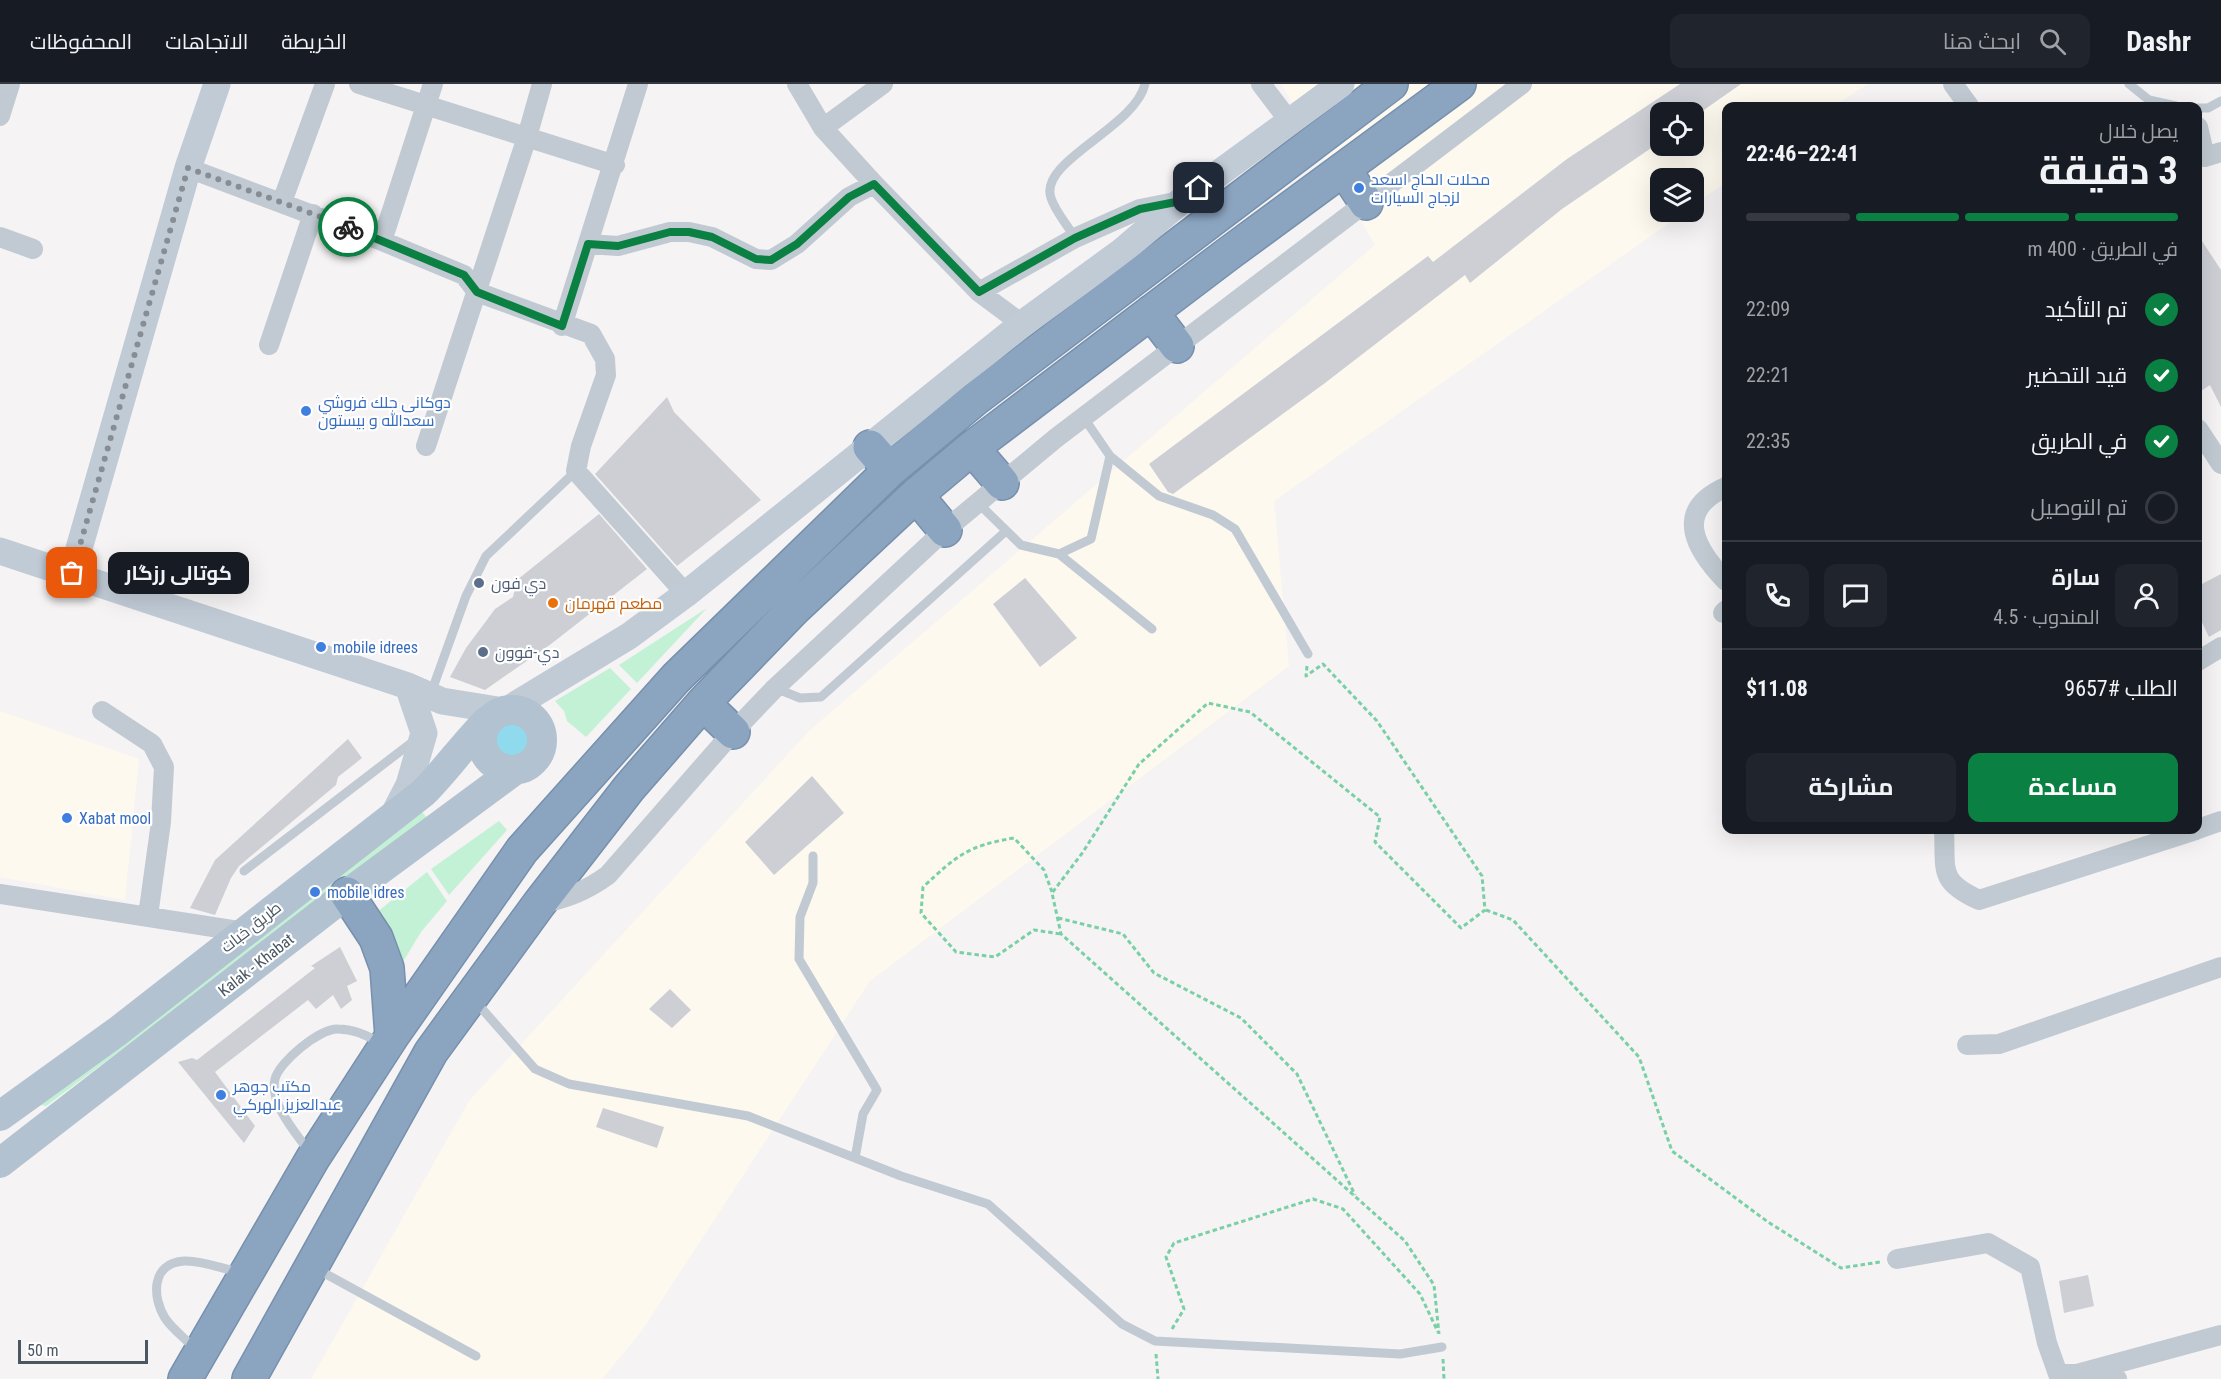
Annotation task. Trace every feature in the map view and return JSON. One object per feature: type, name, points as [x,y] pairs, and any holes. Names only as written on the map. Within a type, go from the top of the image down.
[{"type":"highway","points":[[192,1366],[313,1158],[388,1041],[522,850],[676,678],[880,459],[975,399],[1130,263],[1391,84]]},
{"type":"highway","points":[[249,1379],[431,1052],[629,788],[703,703],[795,608],[916,495],[972,448],[1459,84]]},
{"type":"highway","points":[[1344,169],[1366,203]]},
{"type":"highway","points":[[1151,312],[1177,346]]},
{"type":"highway","points":[[972,448],[990,493]]},
{"type":"highway","points":[[916,495],[945,530]]},
{"type":"highway","points":[[703,703],[733,732]]},
{"type":"highway","points":[[522,850],[548,894]]},
{"type":"highway","points":[[347,894],[376,938],[387,968],[388,1041]]},
{"type":"main road","points":[[515,710],[530,716],[542,736],[536,759],[515,770],[499,768],[487,758],[481,736],[500,714],[515,710]]},
{"type":"main road","name":"طريق خبات","points":[[0,1116],[118,1031],[393,816],[446,771],[470,738],[500,714]]},
{"type":"main road","name":"Kalak - Khabat","points":[[0,1163],[347,894],[515,770]]},
{"type":"street","points":[[0,117],[10,84]]},
{"type":"street","points":[[72,573],[188,168],[217,84]]},
{"type":"street","points":[[282,202],[325,84]]},
{"type":"street","points":[[359,84],[615,165]]},
{"type":"street","points":[[382,241],[434,84]]},
{"type":"street","points":[[426,446],[527,137],[542,84]]},
{"type":"street","points":[[562,326],[615,165],[638,84]]},
{"type":"street","points":[[797,84],[823,128],[874,184],[979,292],[1022,324]]},
{"type":"street","points":[[823,128],[883,84]]},
{"type":"street","points":[[1261,84],[1290,122]]},
{"type":"street","points":[[0,551],[72,573],[419,691],[442,701],[500,714],[629,636],[880,459],[1022,324],[1130,263],[1181,201],[1341,84]]},
{"type":"street","points":[[548,894],[564,899],[587,890],[608,875],[733,732],[775,688],[945,530],[1177,346],[1522,84]]},
{"type":"street","points":[[1953,84],[1966,102]]},
{"type":"street","points":[[2202,144],[2205,157],[2221,152]]},
{"type":"street","points":[[188,168],[382,241],[464,275],[477,292],[562,326],[591,334],[605,359],[606,375],[581,446],[576,471],[686,594]]},
{"type":"street","points":[[588,244],[618,246],[670,232],[689,232],[712,237],[756,259],[771,260],[797,244],[849,197],[874,184]]},
{"type":"street","points":[[979,292],[1075,238],[1140,209],[1181,201]]},
{"type":"street","points":[[269,345],[314,214]]},
{"type":"street","points":[[0,237],[33,249]]},
{"type":"street","points":[[2202,435],[2221,464]]},
{"type":"street","points":[[1722,490],[1696,512],[1692,528],[1700,550],[1722,576]]},
{"type":"street","points":[[2202,659],[2221,647]]},
{"type":"street","points":[[393,816],[409,785],[424,733],[419,691]]},
{"type":"street","points":[[102,711],[153,744],[164,767],[161,822],[148,916]]},
{"type":"street","points":[[2202,827],[2221,821]]},
{"type":"street","points":[[1944,834],[1946,874],[1956,890],[1979,900],[2182,834]]},
{"type":"street","points":[[0,894],[245,932]]},
{"type":"street","points":[[1967,1045],[1999,1044],[2221,967]]},
{"type":"street","points":[[1897,1259],[1988,1243],[2030,1267],[2047,1343],[2058,1374],[2117,1379]]},
{"type":"street","points":[[2077,1374],[2221,1335]]},
{"type":"lane","points":[[1075,238],[1050,197],[1050,183],[1059,168],[1108,131],[1130,110],[1145,84]]},
{"type":"lane","points":[[2129,84],[2149,99],[2161,102]]},
{"type":"lane","points":[[2202,108],[2208,108],[2221,101]]},
{"type":"lane","points":[[1084,418],[1110,456],[1159,496],[1213,514],[1235,529],[1308,654]]},
{"type":"lane","points":[[1059,554],[1091,539],[1110,456]]},
{"type":"lane","points":[[419,691],[486,556],[576,471]]},
{"type":"lane","points":[[990,493],[1006,531],[1021,546],[1059,554],[1152,629]]},
{"type":"lane","points":[[775,688],[800,698],[821,697],[1006,531]]},
{"type":"lane","points":[[244,871],[424,733]]},
{"type":"lane","points":[[813,856],[813,883],[800,917],[799,959],[877,1090],[863,1113],[855,1158]]},
{"type":"lane","points":[[472,998],[535,1069],[570,1084],[748,1116],[855,1158],[988,1204],[1122,1324],[1155,1341],[1400,1354],[1443,1347]]},
{"type":"lane","points":[[313,1158],[279,1108],[275,1080],[287,1058],[325,1032],[337,1029],[388,1041]]},
{"type":"lane","points":[[192,1366],[166,1318],[155,1291],[158,1276],[166,1266],[184,1261],[245,1273]]},
{"type":"lane","points":[[310,1266],[476,1356]]},
{"type":"path","points":[[1308,654],[1306,676],[1323,663],[1377,721],[1482,876],[1485,910]]},
{"type":"path","points":[[1052,893],[1083,852],[1139,764],[1208,703],[1250,712],[1380,817],[1375,842],[1461,928],[1485,910]]},
{"type":"path","points":[[1061,934],[1052,893],[1044,870],[1014,838],[981,843],[955,858],[923,887],[921,913],[956,952],[995,957],[1034,930],[1061,934],[1405,1240],[1434,1285],[1439,1336],[1420,1294],[1343,1209],[1313,1199],[1174,1243],[1166,1257],[1184,1309],[1173,1328],[1155,1341],[1158,1379]]},
{"type":"path","points":[[1485,910],[1513,920],[1639,1057],[1672,1151],[1768,1222],[1841,1268],[1897,1259]]},
{"type":"path","points":[[1058,918],[1124,934],[1154,973],[1241,1018],[1297,1074],[1356,1197]]},
{"type":"path","points":[[1443,1347],[1444,1379]]},
{"type":"shaded area","points":[[1281,84],[1868,84],[1840,102],[1722,102],[1722,185],[1704,198],[1704,168],[1650,168],[1650,222],[1671,222],[1274,501],[1289,666],[870,981],[641,1332],[602,1379],[311,1379],[469,1101],[809,731],[1375,245]]},
{"type":"shaded area","name":"Xabat mool","points":[[0,711],[139,759],[125,900],[0,877]]},
{"type":"green space","points":[[707,608],[637,683],[619,665]]},
{"type":"green space","points":[[610,668],[631,689],[586,737],[567,721],[564,711],[555,701]]},
{"type":"green space","points":[[422,812],[430,821],[46,1106],[40,1105]]},
{"type":"green space","points":[[499,821],[507,830],[449,895],[431,869]]},
{"type":"green space","points":[[427,872],[447,901],[421,932],[398,970],[376,913]]},
{"type":"water","points":[[512,719],[521,720],[528,725],[533,732],[533,750],[528,757],[521,762],[512,763],[503,762],[496,757],[491,750],[490,741],[491,732],[496,725],[503,720]]},
{"type":"building","points":[[1680,84],[1741,84],[1704,110],[1704,102],[1653,102]]},
{"type":"building","points":[[1650,104],[1650,149],[1562,209],[1470,283],[1465,275],[1325,383],[1173,494],[1168,492],[1149,464],[1428,256],[1433,262],[1567,159]]},
{"type":"building","points":[[2202,241],[2221,270],[2221,407],[2210,385],[2202,390]]},
{"type":"building","points":[[667,397],[674,412],[761,500],[677,566],[595,474]]},
{"type":"building","name":"مطعم قهرمان","points":[[599,514],[647,569],[551,644],[485,690],[450,677],[466,648],[495,609],[513,597],[517,580]]},
{"type":"building","points":[[2221,574],[2221,630],[2209,637],[2202,622],[2202,584]]},
{"type":"building","points":[[1025,578],[1077,638],[1040,667],[993,604]]},
{"type":"building","points":[[348,739],[362,758],[338,777],[336,785],[239,866],[231,878],[215,915],[190,908],[215,860]]},
{"type":"building","points":[[812,776],[844,813],[774,875],[745,842]]},
{"type":"building","points":[[340,947],[357,981],[347,986],[352,1000],[341,1009],[333,995],[316,1009],[308,1000],[215,1072],[255,1126],[244,1143],[178,1062],[192,1058],[197,1060],[315,968],[311,966]]},
{"type":"building","points":[[670,989],[691,1010],[672,1028],[649,1009]]},
{"type":"building","points":[[603,1108],[664,1127],[657,1148],[596,1127]]},
{"type":"building","points":[[2088,1275],[2094,1306],[2064,1313],[2059,1281]]},
{"type":"way so far","points":[[72,573],[188,168],[348,227]]},
{"type":"place","name":"محلات الحاج اسعد لزجاج السيارات","points":[[1359,188]]},
{"type":"place","name":"دوكانى جلك فروشي سعدالله و بيستون","points":[[306,411]]},
{"type":"place","name":"كوتالى رزگار","points":[[72,573]]},
{"type":"place","name":"دي فون","points":[[479,583]]},
{"type":"place","name":"مطعم قهرمان","points":[[553,603]]},
{"type":"place","name":"mobile idrees","points":[[321,647]]},
{"type":"place","name":"دي-فوون","points":[[483,652]]},
{"type":"place","name":"Xabat mool","points":[[67,818]]},
{"type":"place","name":"mobile idres","points":[[315,892]]},
{"type":"place","name":"مكتب جوهر عبدالعزيز الهركي","points":[[221,1095]]},
{"type":"route","points":[[348,227],[464,275],[477,292],[562,326],[588,244],[618,246],[670,232],[689,232],[712,237],[756,259],[771,260],[797,244],[823,218],[849,197],[874,184],[979,292],[1075,238],[1140,209],[1181,201],[1199,188]]}]
